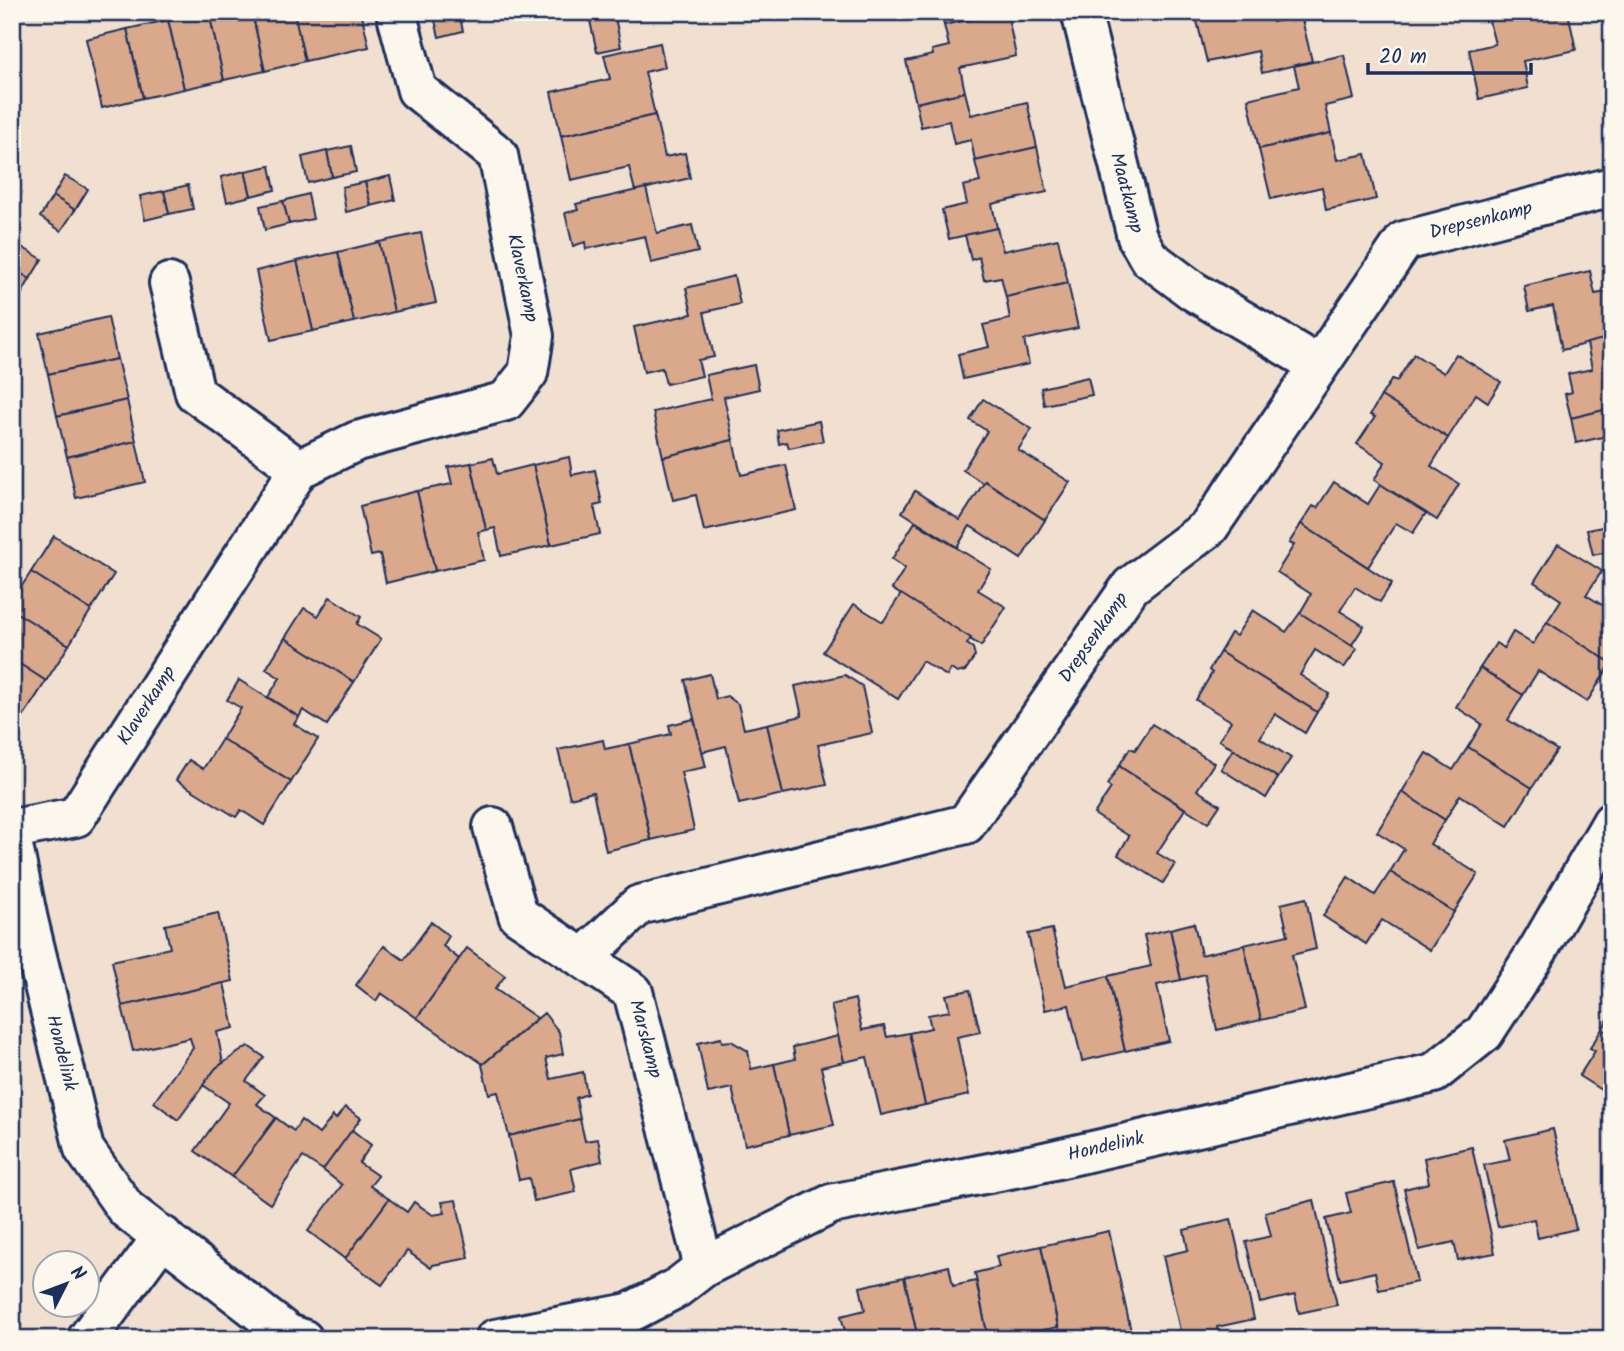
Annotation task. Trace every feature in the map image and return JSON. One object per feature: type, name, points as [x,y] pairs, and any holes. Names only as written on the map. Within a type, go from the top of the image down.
[{"type":"street","name":"Klaverkamp","points":[[12,829],[76,817],[299,469],[357,441],[506,401],[528,373],[534,336],[498,155],[417,90],[396,12]]},
{"type":"street","name":"Maatkamp","points":[[1082,12],[1137,237],[1149,258],[1193,291],[1318,365]]},
{"type":"street","name":"Drepsenkamp","points":[[584,957],[639,905],[966,824],[1131,586],[1209,527],[1404,241],[1612,187]]},
{"type":"street","points":[[169,284],[195,393],[299,469]]},
{"type":"street","name":"Hondelink","points":[[495,1339],[629,1313],[677,1288],[704,1267],[831,1204],[1040,1163],[1434,1073],[1484,1033],[1538,950],[1612,822]]},
{"type":"street","name":"Marskamp","points":[[493,827],[518,915],[633,992],[704,1267]]},
{"type":"street","name":"Hondelink","points":[[12,841],[28,920],[85,1149],[126,1209],[288,1334],[303,1339]]},
{"type":"street","points":[[87,1339],[163,1236]]},
{"type":"building","points":[[209,12],[224,80],[184,89],[168,20]]},
{"type":"building","points":[[209,12],[252,12],[265,71],[224,80]]},
{"type":"building","points":[[252,12],[294,12],[305,61],[265,71]]},
{"type":"building","points":[[294,12],[361,12],[369,47],[305,61]]},
{"type":"building","points":[[433,12],[461,12],[463,31],[439,37]]},
{"type":"building","points":[[588,12],[614,12],[621,47],[597,52]]},
{"type":"building","points":[[941,12],[1003,12],[944,25]]},
{"type":"building","points":[[1007,12],[1016,56],[960,68],[965,92],[916,103],[906,61],[933,55],[932,50],[949,46],[944,25]]},
{"type":"building","points":[[1271,12],[1273,22],[1301,15],[1312,61],[1262,73],[1258,51],[1207,62],[1195,13]]},
{"type":"building","points":[[1488,12],[1527,12],[1489,21]]},
{"type":"building","points":[[1527,12],[1568,12],[1576,50],[1523,61],[1528,88],[1479,99],[1469,50],[1495,44],[1489,21]]},
{"type":"building","points":[[168,20],[184,89],[143,98],[127,29]]},
{"type":"building","points":[[127,29],[143,98],[102,108],[86,39]]},
{"type":"building","points":[[660,43],[665,67],[645,72],[655,115],[561,136],[551,92],[610,79],[604,55]]},
{"type":"building","points":[[1344,55],[1354,99],[1325,106],[1331,133],[1259,149],[1248,99],[1299,87],[1294,66]]},
{"type":"building","points":[[965,92],[971,115],[1027,102],[1037,147],[975,161],[971,140],[954,144],[949,121],[921,127],[916,103]]},
{"type":"building","points":[[655,115],[665,157],[685,153],[690,178],[635,191],[629,167],[571,180],[561,136]]},
{"type":"building","points":[[1331,133],[1337,160],[1366,154],[1376,199],[1326,210],[1322,187],[1271,199],[1259,149]]},
{"type":"building","points":[[351,146],[356,172],[332,177],[327,151]]},
{"type":"building","points":[[1037,147],[1047,192],[992,204],[997,228],[949,239],[942,210],[967,204],[963,186],[980,182],[975,161]]},
{"type":"building","points":[[327,151],[332,177],[308,183],[302,157]]},
{"type":"building","points":[[270,166],[275,190],[251,196],[245,171]]},
{"type":"building","points":[[245,171],[251,196],[227,202],[221,177]]},
{"type":"building","points":[[65,176],[88,189],[75,210],[53,196]]},
{"type":"building","points":[[390,176],[395,200],[371,206],[365,182]]},
{"type":"building","points":[[365,182],[371,206],[346,212],[342,187]]},
{"type":"building","points":[[188,185],[193,209],[169,214],[164,191]]},
{"type":"building","points":[[646,188],[657,233],[692,225],[698,252],[651,263],[645,236],[586,249],[585,242],[573,246],[565,213],[578,210],[576,204]]},
{"type":"building","points":[[164,191],[169,214],[145,220],[140,196]]},
{"type":"building","points":[[308,194],[313,219],[289,224],[283,201]]},
{"type":"building","points":[[53,196],[75,210],[61,231],[40,217]]},
{"type":"building","points":[[283,201],[289,224],[265,230],[260,206]]},
{"type":"building","points":[[997,228],[1003,251],[1058,239],[1068,283],[1006,297],[1001,277],[984,280],[979,257],[971,260],[965,235]]},
{"type":"building","points":[[421,233],[436,303],[394,312],[379,242]]},
{"type":"building","points":[[379,242],[394,312],[354,322],[338,252]]},
{"type":"building","points":[[20,246],[42,259],[30,279],[12,268],[12,259]]},
{"type":"building","points":[[338,252],[354,322],[313,331],[297,261]]},
{"type":"building","points":[[297,261],[313,331],[271,340],[256,271]]},
{"type":"building","points":[[12,268],[30,279],[17,302],[12,299]]},
{"type":"building","points":[[1590,271],[1595,294],[1612,291],[1612,337],[1562,350],[1553,306],[1529,311],[1524,286]]},
{"type":"building","points":[[734,276],[740,304],[704,312],[714,357],[698,360],[702,376],[666,384],[662,368],[644,372],[634,327],[692,314],[686,288]]},
{"type":"building","points":[[1068,283],[1078,328],[1024,340],[1029,364],[963,379],[958,354],[989,347],[983,325],[1010,319],[1006,297]]},
{"type":"building","points":[[108,317],[117,359],[48,374],[39,333]]},
{"type":"building","points":[[1612,337],[1612,408],[1571,418],[1565,394],[1572,392],[1568,374],[1592,369],[1587,343]]},
{"type":"building","points":[[1414,354],[1444,373],[1456,354],[1501,382],[1488,402],[1476,394],[1448,438],[1381,396],[1392,379],[1397,381]]},
{"type":"building","points":[[117,359],[127,400],[57,416],[48,374]]},
{"type":"building","points":[[754,365],[759,389],[724,397],[733,440],[663,457],[653,412],[711,399],[706,375]]},
{"type":"building","points":[[1088,377],[1092,395],[1044,405],[1041,388]]},
{"type":"building","points":[[1381,396],[1448,438],[1431,466],[1459,484],[1437,520],[1374,480],[1385,462],[1357,444],[1375,417],[1370,415]]},
{"type":"building","points":[[983,399],[1032,429],[1018,450],[1070,482],[1045,520],[963,470],[987,431],[970,420]]},
{"type":"building","points":[[127,400],[136,441],[67,457],[57,416]]},
{"type":"building","points":[[1612,408],[1612,459],[1607,436],[1576,443],[1571,418]]},
{"type":"building","points":[[819,421],[823,441],[789,448],[787,442],[779,444],[777,430]]},
{"type":"building","points":[[733,440],[741,475],[786,465],[796,510],[704,531],[696,495],[673,500],[663,457]]},
{"type":"building","points":[[136,441],[145,482],[76,498],[67,457]]},
{"type":"building","points":[[569,457],[572,475],[595,470],[602,504],[594,506],[600,534],[551,545],[533,465]]},
{"type":"building","points":[[493,458],[497,474],[533,465],[551,545],[501,556],[495,528],[486,530],[471,463]]},
{"type":"building","points":[[471,463],[486,530],[478,532],[484,560],[435,571],[417,491],[452,484],[448,467]]},
{"type":"building","points":[[985,481],[1045,520],[1021,559],[970,526],[957,547],[902,512],[915,491],[960,520]]},
{"type":"building","points":[[1334,482],[1368,504],[1380,485],[1426,513],[1413,533],[1396,523],[1368,567],[1301,524],[1313,506],[1317,508]]},
{"type":"building","points":[[417,491],[435,571],[386,583],[380,554],[371,556],[360,506]]},
{"type":"building","points":[[915,522],[991,569],[978,590],[1006,607],[981,646],[892,589],[905,568],[892,559]]},
{"type":"building","points":[[1301,524],[1392,583],[1380,602],[1355,587],[1340,611],[1364,626],[1351,646],[1300,613],[1311,594],[1277,572],[1294,545],[1289,543]]},
{"type":"building","points":[[1612,525],[1612,551],[1593,555],[1587,530]]},
{"type":"building","points":[[54,536],[114,574],[91,610],[31,572]]},
{"type":"building","points":[[1558,544],[1602,571],[1586,595],[1612,611],[1611,663],[1547,622],[1561,600],[1534,582]]},
{"type":"building","points":[[31,572],[91,610],[69,645],[12,610],[12,601]]},
{"type":"building","points":[[901,594],[971,638],[967,644],[973,648],[975,656],[965,671],[957,673],[951,669],[947,676],[922,661],[898,699],[823,652],[854,604],[883,622]]},
{"type":"building","points":[[330,597],[361,617],[357,624],[381,639],[354,682],[285,638],[304,608],[318,616]]},
{"type":"building","points":[[12,610],[69,645],[46,681],[12,659]]},
{"type":"building","points":[[1253,610],[1286,632],[1300,613],[1357,649],[1344,668],[1315,650],[1300,675],[1329,694],[1317,712],[1220,652],[1231,633],[1236,636]]},
{"type":"building","points":[[1547,622],[1611,663],[1587,702],[1538,671],[1523,695],[1480,668],[1496,643],[1504,648],[1513,632],[1533,644]]},
{"type":"building","points":[[285,638],[354,682],[327,725],[303,710],[299,717],[268,697],[280,678],[266,669]]},
{"type":"building","points":[[1220,652],[1317,712],[1305,733],[1275,714],[1260,738],[1291,758],[1278,778],[1219,740],[1231,721],[1196,700],[1212,673],[1209,670]]},
{"type":"building","points":[[12,659],[46,681],[23,717],[12,710]]},
{"type":"building","points":[[1480,668],[1523,695],[1508,720],[1557,750],[1532,788],[1468,747],[1482,724],[1456,707]]},
{"type":"building","points":[[710,674],[716,699],[727,696],[738,704],[744,729],[767,724],[783,794],[739,804],[726,746],[702,752],[685,680]]},
{"type":"building","points":[[845,675],[862,686],[872,733],[818,745],[827,785],[783,794],[767,724],[802,716],[795,686]]},
{"type":"building","points":[[239,680],[299,717],[294,724],[318,739],[291,782],[222,739],[241,708],[227,700]]},
{"type":"building","points":[[694,719],[706,767],[681,772],[694,830],[651,840],[629,744],[671,734],[669,725]]},
{"type":"building","points":[[1152,724],[1214,763],[1197,790],[1220,805],[1208,823],[1119,766],[1130,748],[1135,750]]},
{"type":"building","points":[[222,739],[291,782],[264,825],[241,810],[236,817],[176,780],[189,760],[203,769]]},
{"type":"building","points":[[603,740],[605,749],[629,744],[651,840],[606,851],[593,792],[570,798],[558,750]]},
{"type":"building","points":[[1468,747],[1532,788],[1508,826],[1460,795],[1445,820],[1402,792],[1426,753],[1453,770]]},
{"type":"building","points":[[1233,749],[1278,778],[1266,798],[1221,769]]},
{"type":"building","points":[[1119,766],[1185,809],[1157,853],[1175,864],[1163,883],[1118,855],[1129,836],[1094,814],[1111,788],[1107,785]]},
{"type":"building","points":[[1402,792],[1445,820],[1430,844],[1478,874],[1454,912],[1390,872],[1404,849],[1377,832]]},
{"type":"building","points":[[1390,872],[1454,912],[1430,950],[1382,920],[1366,944],[1323,916],[1348,877],[1375,895]]},
{"type":"building","points":[[1306,898],[1316,949],[1292,955],[1305,1010],[1261,1020],[1244,945],[1288,935],[1281,904]]},
{"type":"building","points":[[218,913],[233,981],[122,1006],[112,961],[170,948],[165,925]]},
{"type":"building","points":[[431,922],[449,936],[443,946],[459,959],[417,1018],[381,993],[376,1001],[356,985],[384,946],[404,960]]},
{"type":"building","points":[[1194,923],[1201,955],[1244,945],[1261,1020],[1217,1030],[1205,974],[1181,980],[1170,929]]},
{"type":"building","points":[[1052,929],[1066,986],[1108,976],[1125,1051],[1082,1061],[1069,1005],[1045,1010],[1028,934]]},
{"type":"building","points":[[1170,929],[1181,980],[1157,985],[1169,1041],[1125,1051],[1108,976],[1151,966],[1144,935]]},
{"type":"building","points":[[467,948],[505,976],[495,989],[537,1018],[483,1064],[417,1018]]},
{"type":"building","points":[[224,983],[234,1028],[217,1032],[223,1063],[216,1068],[178,1120],[154,1102],[193,1048],[190,1038],[133,1051],[122,1006]]},
{"type":"building","points":[[970,990],[980,1032],[957,1037],[969,1095],[925,1105],[909,1033],[931,1028],[928,1015],[950,1011],[946,995]]},
{"type":"building","points":[[855,999],[862,1030],[884,1026],[887,1037],[909,1033],[925,1105],[881,1115],[867,1057],[844,1062],[831,1005]]},
{"type":"building","points":[[544,1013],[559,1032],[563,1054],[546,1058],[551,1079],[583,1072],[587,1094],[576,1098],[580,1119],[509,1136],[498,1092],[489,1094],[482,1065]]},
{"type":"building","points":[[1612,1013],[1612,1035],[1602,1029]]},
{"type":"building","points":[[1602,1029],[1612,1035],[1612,1097],[1579,1076],[1595,1051],[1590,1048]]},
{"type":"building","points":[[838,1036],[844,1062],[821,1067],[834,1125],[789,1135],[774,1064],[795,1059],[793,1047]]},
{"type":"building","points":[[721,1038],[722,1042],[731,1041],[748,1051],[751,1069],[774,1064],[789,1135],[745,1145],[732,1088],[708,1093],[698,1043]]},
{"type":"building","points":[[248,1046],[264,1057],[246,1081],[265,1095],[257,1104],[276,1118],[232,1177],[195,1151],[229,1103],[203,1085],[216,1068]]},
{"type":"building","points":[[345,1107],[361,1118],[323,1170],[303,1157],[270,1204],[232,1177],[276,1118],[294,1131],[301,1120],[319,1134],[333,1116],[336,1119]]},
{"type":"building","points":[[580,1119],[585,1141],[598,1139],[602,1161],[571,1169],[576,1192],[534,1201],[529,1178],[519,1180],[509,1136]]},
{"type":"building","points":[[1553,1129],[1576,1229],[1538,1238],[1534,1219],[1498,1227],[1484,1165],[1510,1160],[1505,1140]]},
{"type":"building","points":[[352,1130],[371,1145],[359,1163],[378,1176],[370,1186],[389,1199],[345,1259],[308,1231],[342,1185],[323,1170]]},
{"type":"building","points":[[1472,1147],[1495,1253],[1458,1260],[1454,1242],[1419,1250],[1404,1189],[1429,1183],[1424,1158]]},
{"type":"building","points":[[1394,1182],[1417,1282],[1379,1290],[1375,1272],[1340,1280],[1326,1219],[1351,1213],[1346,1193]]},
{"type":"building","points":[[389,1199],[407,1212],[414,1202],[433,1215],[445,1213],[442,1202],[456,1200],[469,1258],[433,1265],[431,1268],[407,1251],[382,1285],[345,1259]]},
{"type":"building","points":[[1314,1200],[1337,1305],[1299,1313],[1295,1295],[1260,1303],[1246,1242],[1271,1236],[1265,1212]]},
{"type":"building","points":[[1231,1219],[1254,1319],[1217,1327],[1218,1333],[1187,1339],[1181,1335],[1163,1256],[1188,1250],[1184,1230]]},
{"type":"building","points":[[1109,1231],[1132,1336],[1120,1339],[1061,1339],[1041,1246]]},
{"type":"building","points":[[1041,1246],[1058,1327],[1016,1336],[1016,1339],[988,1339],[975,1273],[999,1267],[996,1256]]},
{"type":"building","points":[[949,1266],[953,1286],[976,1281],[987,1333],[965,1339],[918,1339],[904,1277]]},
{"type":"building","points":[[904,1277],[918,1339],[847,1339],[841,1316],[865,1310],[860,1287]]}]
